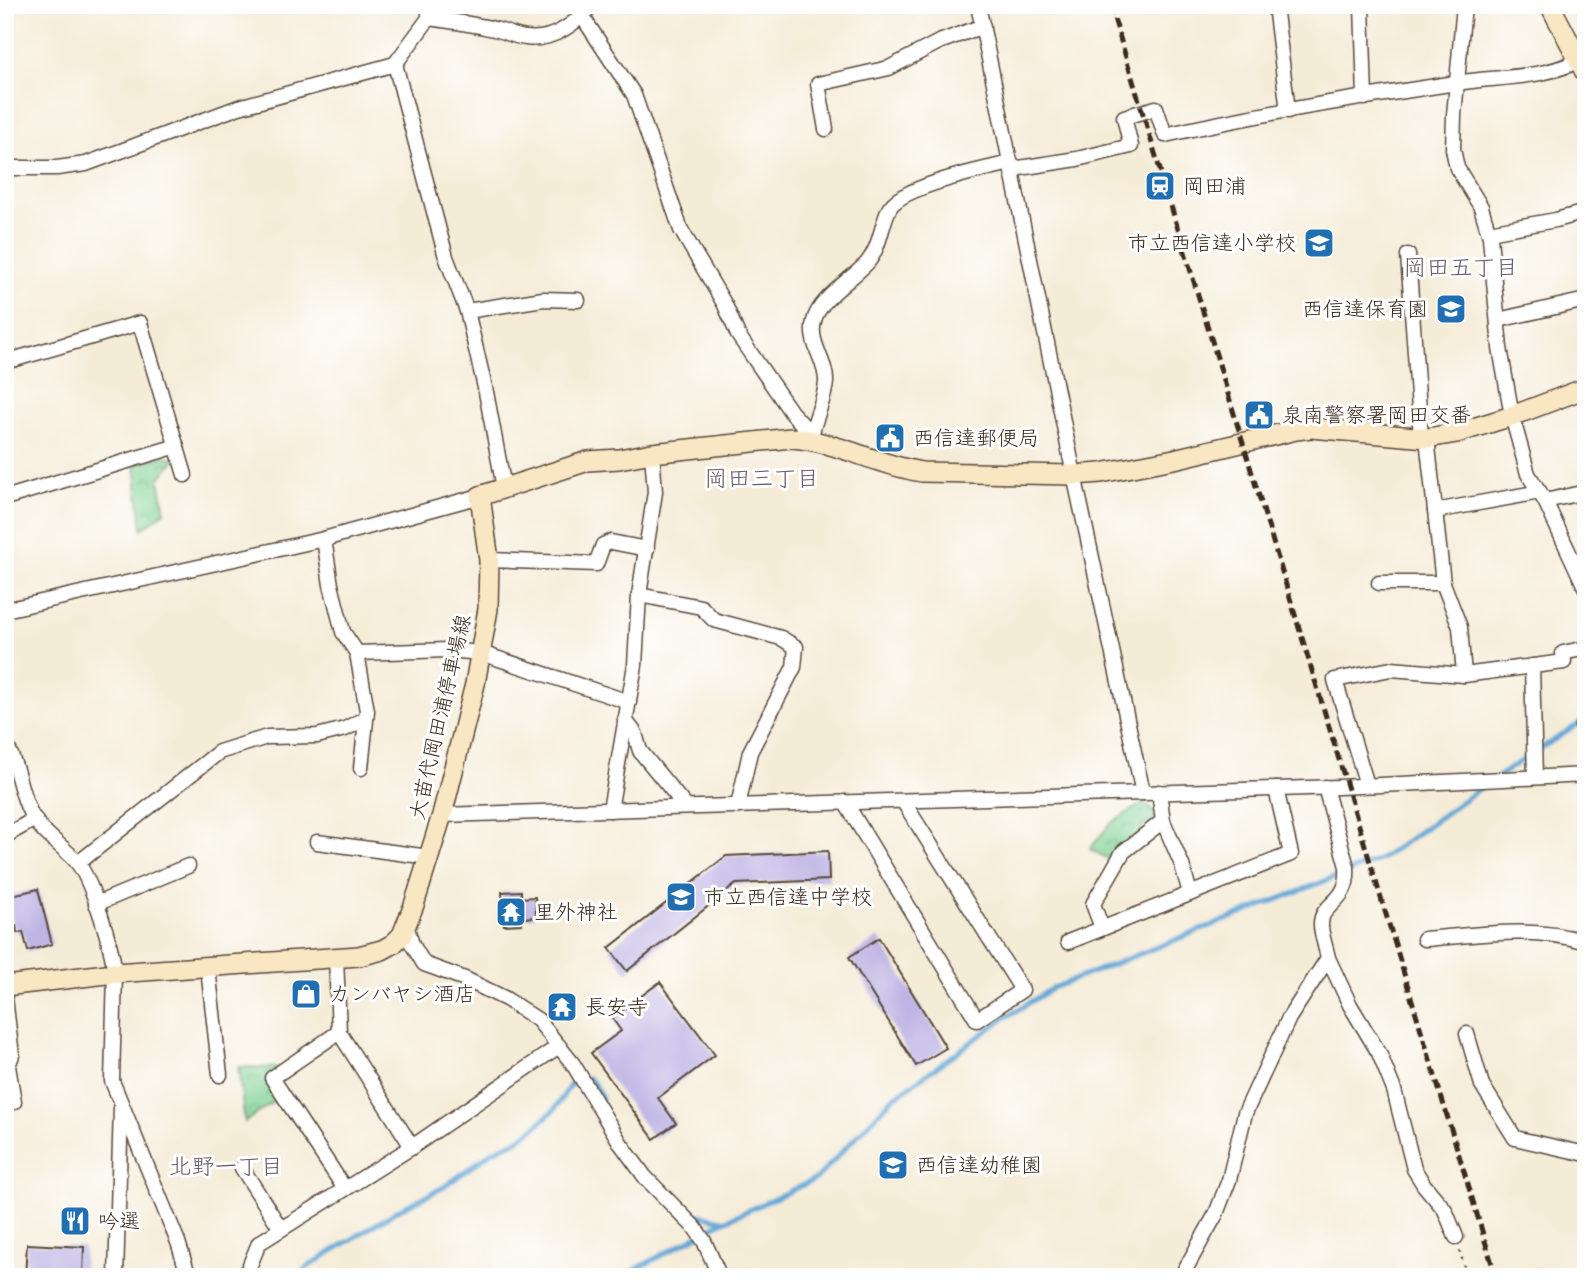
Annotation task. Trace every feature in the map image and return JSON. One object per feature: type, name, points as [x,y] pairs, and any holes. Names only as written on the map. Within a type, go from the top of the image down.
[{"type":"main road","points":[[1550,5],[1583,63]]},
{"type":"main road","points":[[480,496],[588,461],[748,441],[811,437],[899,469],[922,472],[1074,475],[1101,473],[1303,429],[1424,438],[1457,433],[1586,388]]},
{"type":"main road","name":"大苗代岡田浦停車場線","points":[[5,986],[115,973],[359,956],[382,950],[402,935],[442,815],[481,653],[488,609],[489,560],[480,496]]},
{"type":"street","points":[[978,5],[1074,475],[1143,793]]},
{"type":"street","points":[[1275,5],[1288,111]]},
{"type":"street","points":[[1362,5],[1365,98]]},
{"type":"street","points":[[1464,5],[1453,149],[1457,168],[1481,207],[1489,232],[1500,348],[1512,416],[1528,474],[1542,496],[1586,589]]},
{"type":"street","points":[[5,168],[57,168],[86,164],[239,107],[395,64],[429,12],[525,38],[539,39],[556,33],[587,11],[634,94],[681,230],[725,305],[738,335],[811,437]]},
{"type":"street","points":[[826,129],[818,84],[888,68],[939,41],[983,26]]},
{"type":"street","points":[[811,437],[827,381],[812,333],[814,318],[822,305],[869,261],[890,206],[903,197],[946,178],[1012,166],[1077,159],[1131,146],[1124,117],[1156,108],[1165,135],[1225,121],[1583,63]]},
{"type":"street","points":[[395,64],[446,257],[467,311],[504,488]]},
{"type":"street","points":[[1489,232],[1586,212]]},
{"type":"street","points":[[1408,255],[1424,438],[1443,583],[1460,627],[1464,675]]},
{"type":"street","points":[[467,311],[542,299],[578,300]]},
{"type":"street","points":[[1498,320],[1586,300]]},
{"type":"street","points":[[5,362],[140,323],[185,475]]},
{"type":"street","points":[[5,498],[177,446]]},
{"type":"street","points":[[610,810],[635,665],[639,596],[654,492],[652,453]]},
{"type":"street","points":[[1435,511],[1586,492]]},
{"type":"street","points":[[5,610],[324,540],[480,496]]},
{"type":"street","points":[[324,540],[331,585],[343,632],[357,653],[367,711],[360,768]]},
{"type":"street","points":[[489,560],[596,564],[603,545],[611,542],[647,549]]},
{"type":"street","points":[[1379,583],[1443,583]]},
{"type":"street","points":[[639,596],[701,607],[713,620],[781,638],[796,647],[794,667],[750,752],[738,806]]},
{"type":"street","points":[[1367,785],[1335,680],[1391,669],[1464,675],[1564,662],[1563,653],[1586,648]]},
{"type":"street","points":[[357,653],[447,650],[481,653],[629,702]]},
{"type":"street","points":[[1532,666],[1535,777]]},
{"type":"street","points":[[78,863],[219,752],[267,737],[317,736],[345,729],[366,718]]},
{"type":"street","points":[[625,720],[635,733],[640,751],[686,807]]},
{"type":"street","points":[[5,742],[30,813],[44,831],[78,863],[96,904],[113,956],[115,973],[112,1081],[190,1277]]},
{"type":"street","points":[[442,815],[1276,789],[1586,775]]},
{"type":"street","points":[[1325,787],[1347,867],[1348,880],[1343,893],[1324,912],[1320,923],[1328,958],[1350,1004],[1379,1053],[1394,1090],[1414,1169],[1446,1210],[1457,1237]]},
{"type":"street","points":[[1068,942],[1290,854],[1276,789]]},
{"type":"street","points":[[1159,792],[1163,821],[1182,865],[1190,893]]},
{"type":"street","points":[[845,802],[977,1020],[1022,990],[903,800]]},
{"type":"street","points":[[5,836],[35,819]]},
{"type":"street","points":[[1102,928],[1093,904],[1124,852],[1163,821]]},
{"type":"street","points":[[317,842],[429,857]]},
{"type":"street","points":[[96,904],[188,866]]},
{"type":"street","points":[[407,925],[415,951],[424,964],[465,979],[506,999],[538,1020],[573,1064],[621,1144],[645,1178],[695,1228],[704,1241],[720,1277]]},
{"type":"street","points":[[1424,939],[1540,932],[1586,942]]},
{"type":"street","points":[[336,957],[339,1032],[412,1147]]},
{"type":"street","points":[[1181,1277],[1221,1203],[1245,1113],[1289,1018],[1328,958]]},
{"type":"street","points":[[208,968],[220,1075]]},
{"type":"street","points":[[5,998],[12,1055],[8,1066],[14,1102]]},
{"type":"street","points":[[339,1032],[272,1078],[345,1189]]},
{"type":"street","points":[[1467,1034],[1482,1085],[1515,1138],[1586,1154]]},
{"type":"street","points":[[245,1277],[259,1243],[412,1147],[559,1046]]},
{"type":"street","points":[[116,1277],[121,1102]]},
{"type":"street","points":[[243,1168],[281,1229]]},
{"type":"path","points":[[1457,1237],[1467,1277]]},
{"type":"green space","points":[[164,456],[176,458],[159,479],[165,512],[142,529],[135,465]]},
{"type":"green space","points":[[1143,803],[1153,810],[1156,818],[1141,827],[1144,832],[1112,861],[1090,849],[1110,824]]},
{"type":"green space","points":[[238,1067],[277,1068],[280,1097],[245,1122]]},
{"type":"building","points":[[828,851],[829,880],[736,884],[627,971],[609,948],[726,856]]},
{"type":"building","points":[[38,889],[52,944],[28,951],[23,932],[17,933],[16,926],[13,927],[8,896]]},
{"type":"building","points":[[521,891],[521,898],[535,897],[536,917],[522,918],[522,924],[504,925],[502,892]]},
{"type":"building","points":[[879,938],[946,1048],[916,1066],[849,957]]},
{"type":"building","points":[[660,982],[715,1055],[658,1098],[676,1123],[654,1139],[591,1053],[621,1031],[612,1018]]},
{"type":"building","points":[[27,1244],[84,1247],[83,1277],[25,1277]]},
{"type":"waterway","points":[[1500,775],[1580,723]]},
{"type":"waterway","points":[[622,1277],[718,1224],[816,1179],[892,1099],[1006,1017],[1053,988],[1381,859],[1486,784]]},
{"type":"waterway","points":[[588,1078],[602,1099]]},
{"type":"waterway","points":[[300,1277],[306,1268],[400,1209],[444,1187],[493,1151],[518,1140],[554,1110],[573,1081],[579,1079]]},
{"type":"waterway","points":[[680,1204],[695,1214],[722,1220]]},
{"type":"railway","points":[[1110,5],[1496,1277]]},
{"type":"place","name":"岡田浦","points":[[1160,186]]},
{"type":"place","name":"市立西信達小学校","points":[[1319,243]]},
{"type":"place","name":"西信達保育園","points":[[1451,309]]},
{"type":"place","name":"泉南警察署岡田交番","points":[[1259,415]]},
{"type":"place","name":"西信達郵便局","points":[[890,438]]},
{"type":"place","name":"市立西信達中学校","points":[[681,897]]},
{"type":"place","name":"里外神社","points":[[511,912]]},
{"type":"place","name":"カンバヤシ酒店","points":[[306,994]]},
{"type":"place","name":"長安寺","points":[[562,1007]]},
{"type":"place","name":"西信達幼稚園","points":[[893,1165]]},
{"type":"place","name":"吟選","points":[[75,1221]]},
{"type":"district","name":"岡田五丁目","points":[[1461,267]]},
{"type":"district","name":"岡田三丁目","points":[[762,478]]},
{"type":"district","name":"北野一丁目","points":[[226,1166]]}]
